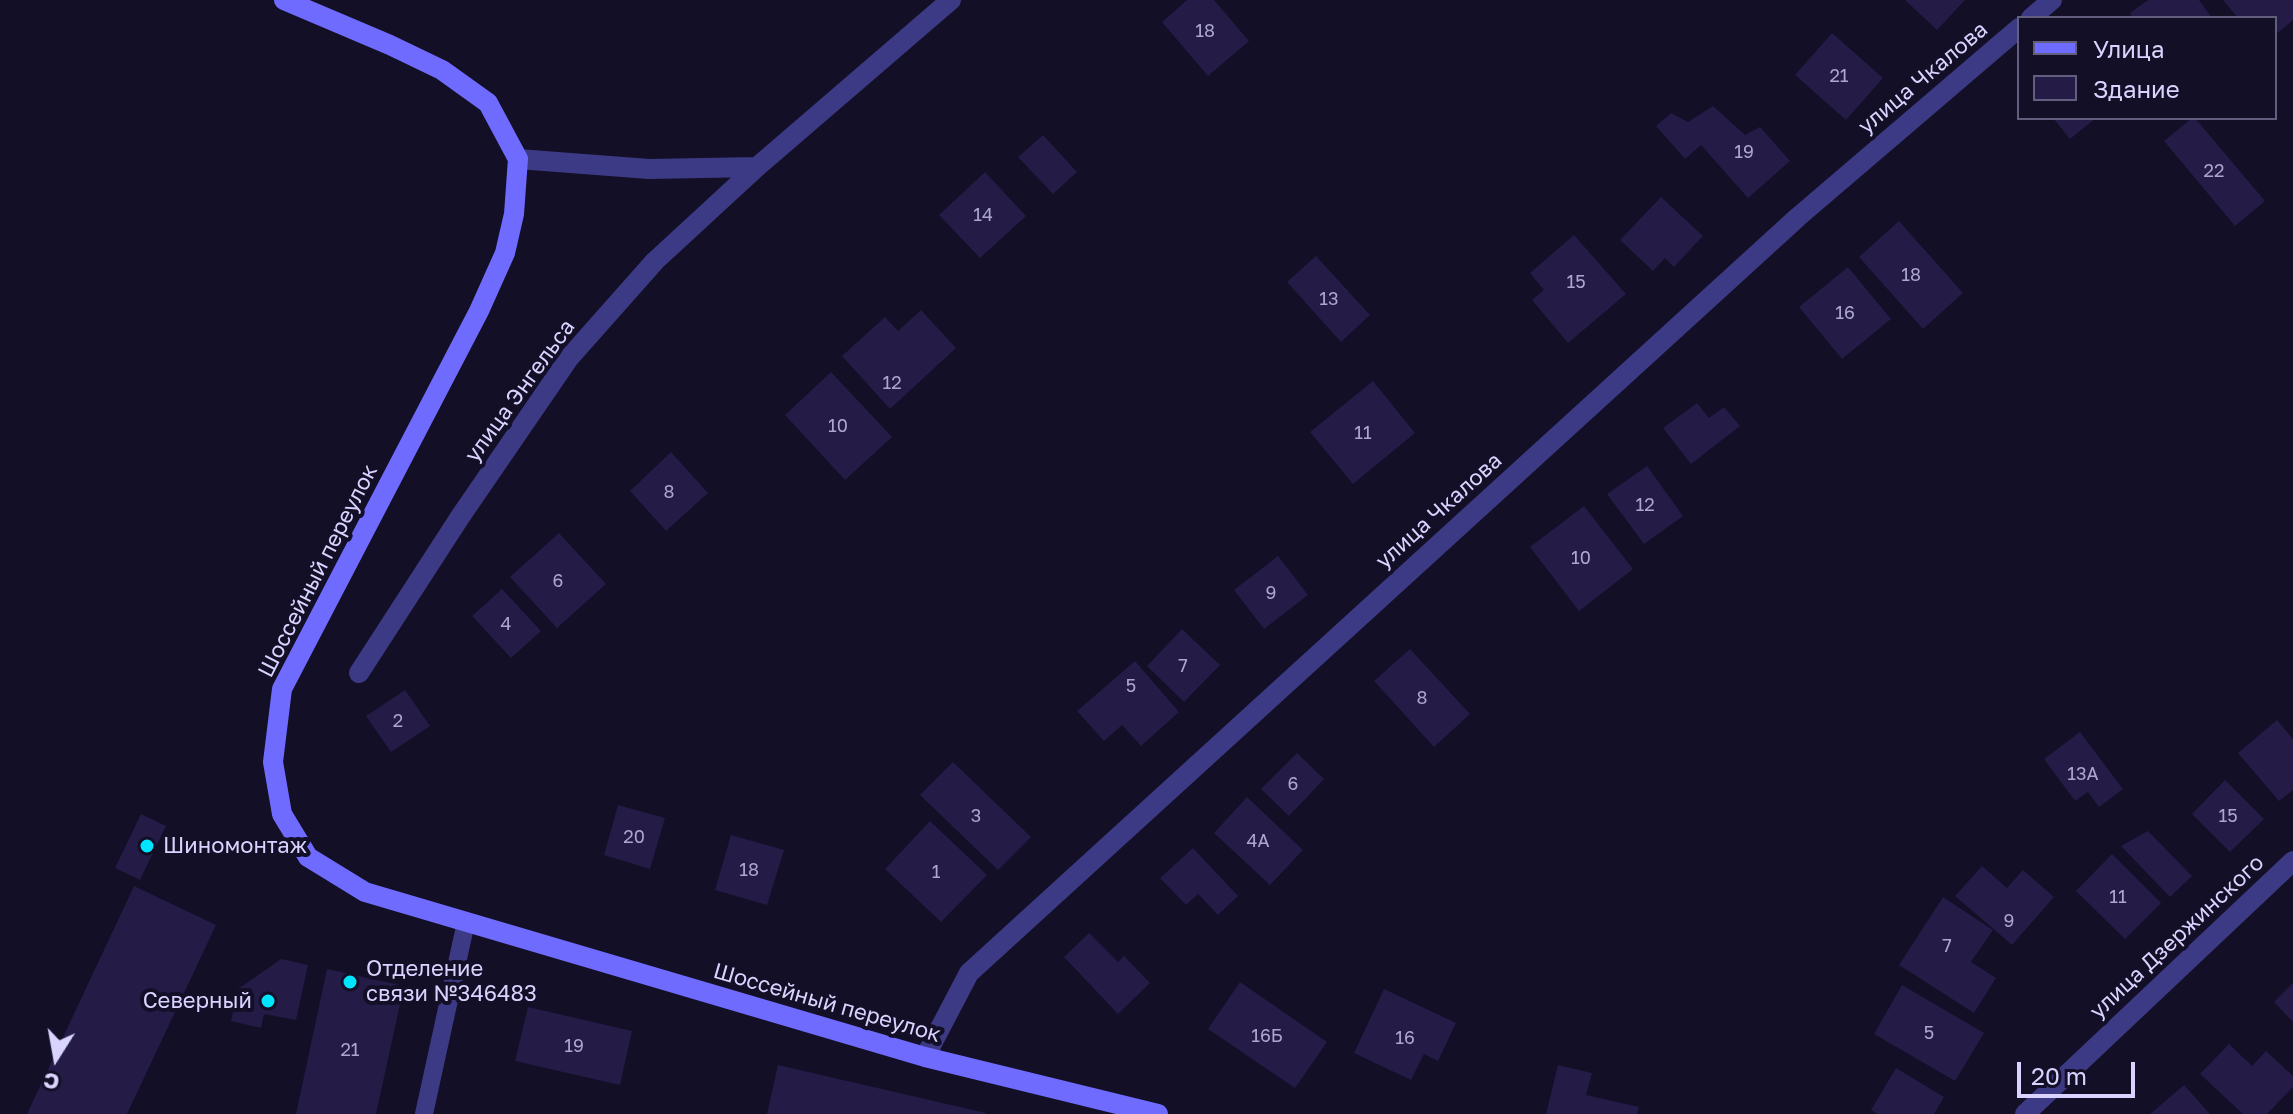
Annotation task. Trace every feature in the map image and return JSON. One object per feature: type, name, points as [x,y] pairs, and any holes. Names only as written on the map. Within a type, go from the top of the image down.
[{"type":"main road","points":[[284,0],[442,70],[488,103],[518,159]]},
{"type":"main road","name":"Шоссейный переулок","points":[[518,159],[514,214],[505,253],[479,311],[282,689],[273,762],[282,814],[308,857],[365,892],[925,1057],[1158,1114]]},
{"type":"street","name":"улица Энгельса","points":[[359,673],[460,517],[569,358],[655,261],[757,167],[951,0]]},
{"type":"street","points":[[2033,16],[2052,0]]},
{"type":"street","name":"улица Чкалова","points":[[925,1057],[969,973],[1798,217],[2017,30]]},
{"type":"street","points":[[518,159],[649,169],[757,167]]},
{"type":"street","name":"улица Дзержинского","points":[[2025,1114],[2293,861]]},
{"type":"lane","points":[[424,1114],[466,922]]},
{"type":"building","points":[[1187,0],[1214,0],[1249,41],[1208,76],[1162,22]]},
{"type":"building","points":[[1905,0],[1965,0],[1937,30]]},
{"type":"building","points":[[2148,0],[2199,0],[2211,16],[2132,16],[2130,13]]},
{"type":"building","points":[[2223,0],[2293,0],[2293,20],[2277,33],[2277,16],[2236,16]]},
{"type":"building","points":[[1832,33],[1883,78],[1846,120],[1795,75]]},
{"type":"building","points":[[1713,106],[1745,135],[1760,127],[1790,161],[1748,198],[1701,145],[1685,159],[1656,126],[1671,113],[1688,122]]},
{"type":"building","points":[[2055,120],[2094,120],[2070,139]]},
{"type":"building","points":[[2190,120],[2197,120],[2265,201],[2235,226],[2164,141]]},
{"type":"building","points":[[1043,135],[1077,172],[1053,194],[1018,157]]},
{"type":"building","points":[[985,172],[1026,216],[980,258],[939,215]]},
{"type":"building","points":[[1661,197],[1703,236],[1674,267],[1665,258],[1653,271],[1620,240]]},
{"type":"building","points":[[1899,221],[1963,293],[1923,329],[1859,257]]},
{"type":"building","points":[[1574,235],[1626,294],[1568,343],[1532,300],[1544,290],[1530,273]]},
{"type":"building","points":[[1316,256],[1370,315],[1341,342],[1287,282]]},
{"type":"building","points":[[1848,267],[1891,319],[1842,359],[1799,307]]},
{"type":"building","points":[[921,310],[956,348],[890,409],[842,356],[885,317],[898,331]]},
{"type":"building","points":[[831,372],[892,437],[845,480],[785,415]]},
{"type":"building","points":[[1373,381],[1415,433],[1353,484],[1310,432]]},
{"type":"building","points":[[1697,403],[1709,418],[1724,407],[1740,426],[1691,464],[1663,428]]},
{"type":"building","points":[[671,452],[708,493],[666,531],[630,491]]},
{"type":"building","points":[[1647,466],[1683,516],[1644,544],[1607,494]]},
{"type":"building","points":[[1584,506],[1633,569],[1579,611],[1530,547]]},
{"type":"building","points":[[559,533],[606,584],[557,628],[510,577]]},
{"type":"building","points":[[1278,556],[1308,595],[1264,629],[1234,590]]},
{"type":"building","points":[[502,589],[541,631],[511,658],[472,616]]},
{"type":"building","points":[[1182,629],[1220,665],[1184,702],[1147,666]]},
{"type":"building","points":[[1410,649],[1470,714],[1434,747],[1374,681]]},
{"type":"building","points":[[1135,661],[1179,712],[1141,746],[1122,725],[1104,741],[1077,711]]},
{"type":"building","points":[[405,690],[430,726],[391,752],[366,716]]},
{"type":"building","points":[[2277,720],[2293,739],[2293,790],[2279,801],[2238,753]]},
{"type":"building","points":[[2080,732],[2123,789],[2099,807],[2088,792],[2075,801],[2044,759]]},
{"type":"building","points":[[1297,753],[1324,779],[1289,816],[1261,789]]},
{"type":"building","points":[[953,762],[1031,837],[998,870],[920,795]]},
{"type":"building","points":[[2225,780],[2264,819],[2230,852],[2192,814]]},
{"type":"building","points":[[1247,797],[1303,850],[1270,885],[1214,833]]},
{"type":"building","points":[[618,805],[665,818],[650,869],[604,855]]},
{"type":"building","points":[[141,814],[166,826],[140,880],[115,868]]},
{"type":"building","points":[[930,821],[987,875],[941,922],[885,869]]},
{"type":"building","points":[[2148,831],[2192,876],[2170,897],[2121,846]]},
{"type":"building","points":[[731,835],[784,850],[767,905],[715,890]]},
{"type":"building","points":[[1193,848],[1238,896],[1218,915],[1198,894],[1186,905],[1160,878]]},
{"type":"building","points":[[2112,854],[2161,903],[2125,939],[2076,891]]},
{"type":"building","points":[[1982,866],[2007,888],[2023,870],[2054,897],[2012,945],[1955,896]]},
{"type":"building","points":[[134,886],[216,925],[127,1114],[27,1114]]},
{"type":"building","points":[[1943,897],[1993,930],[1971,962],[1996,978],[1974,1013],[1899,965]]},
{"type":"building","points":[[1089,933],[1118,962],[1124,956],[1150,983],[1118,1014],[1064,957]]},
{"type":"building","name":"Северный","points":[[281,959],[308,965],[296,1020],[264,1014],[261,1028],[231,1021],[238,989]]},
{"type":"building","points":[[327,969],[404,986],[376,1114],[296,1114]]},
{"type":"building","points":[[1240,982],[1327,1042],[1295,1088],[1208,1029]]},
{"type":"building","points":[[2293,983],[2293,1022],[2274,1002]]},
{"type":"building","points":[[1902,985],[1984,1033],[1955,1081],[1874,1034]]},
{"type":"building","points":[[1384,989],[1456,1023],[1438,1061],[1424,1054],[1411,1080],[1354,1053]]},
{"type":"building","points":[[528,1007],[632,1031],[620,1085],[515,1061]]},
{"type":"building","points":[[2229,1044],[2252,1066],[2266,1051],[2293,1076],[2293,1087],[2267,1114],[2243,1114],[2200,1074]]},
{"type":"building","points":[[778,1065],[986,1113],[986,1114],[767,1114]]},
{"type":"building","points":[[1558,1065],[1592,1073],[1586,1095],[1639,1107],[1637,1114],[1546,1114]]},
{"type":"building","points":[[1896,1068],[1944,1097],[1934,1114],[1877,1114],[1871,1110]]},
{"type":"building","points":[[2184,1085],[2210,1114],[2150,1114]]},
{"type":"place","name":"Шиномонтаж","points":[[147,846]]},
{"type":"place","name":"Отделение связи №346483","points":[[350,982]]},
{"type":"place","name":"Северный","points":[[268,1001]]}]
